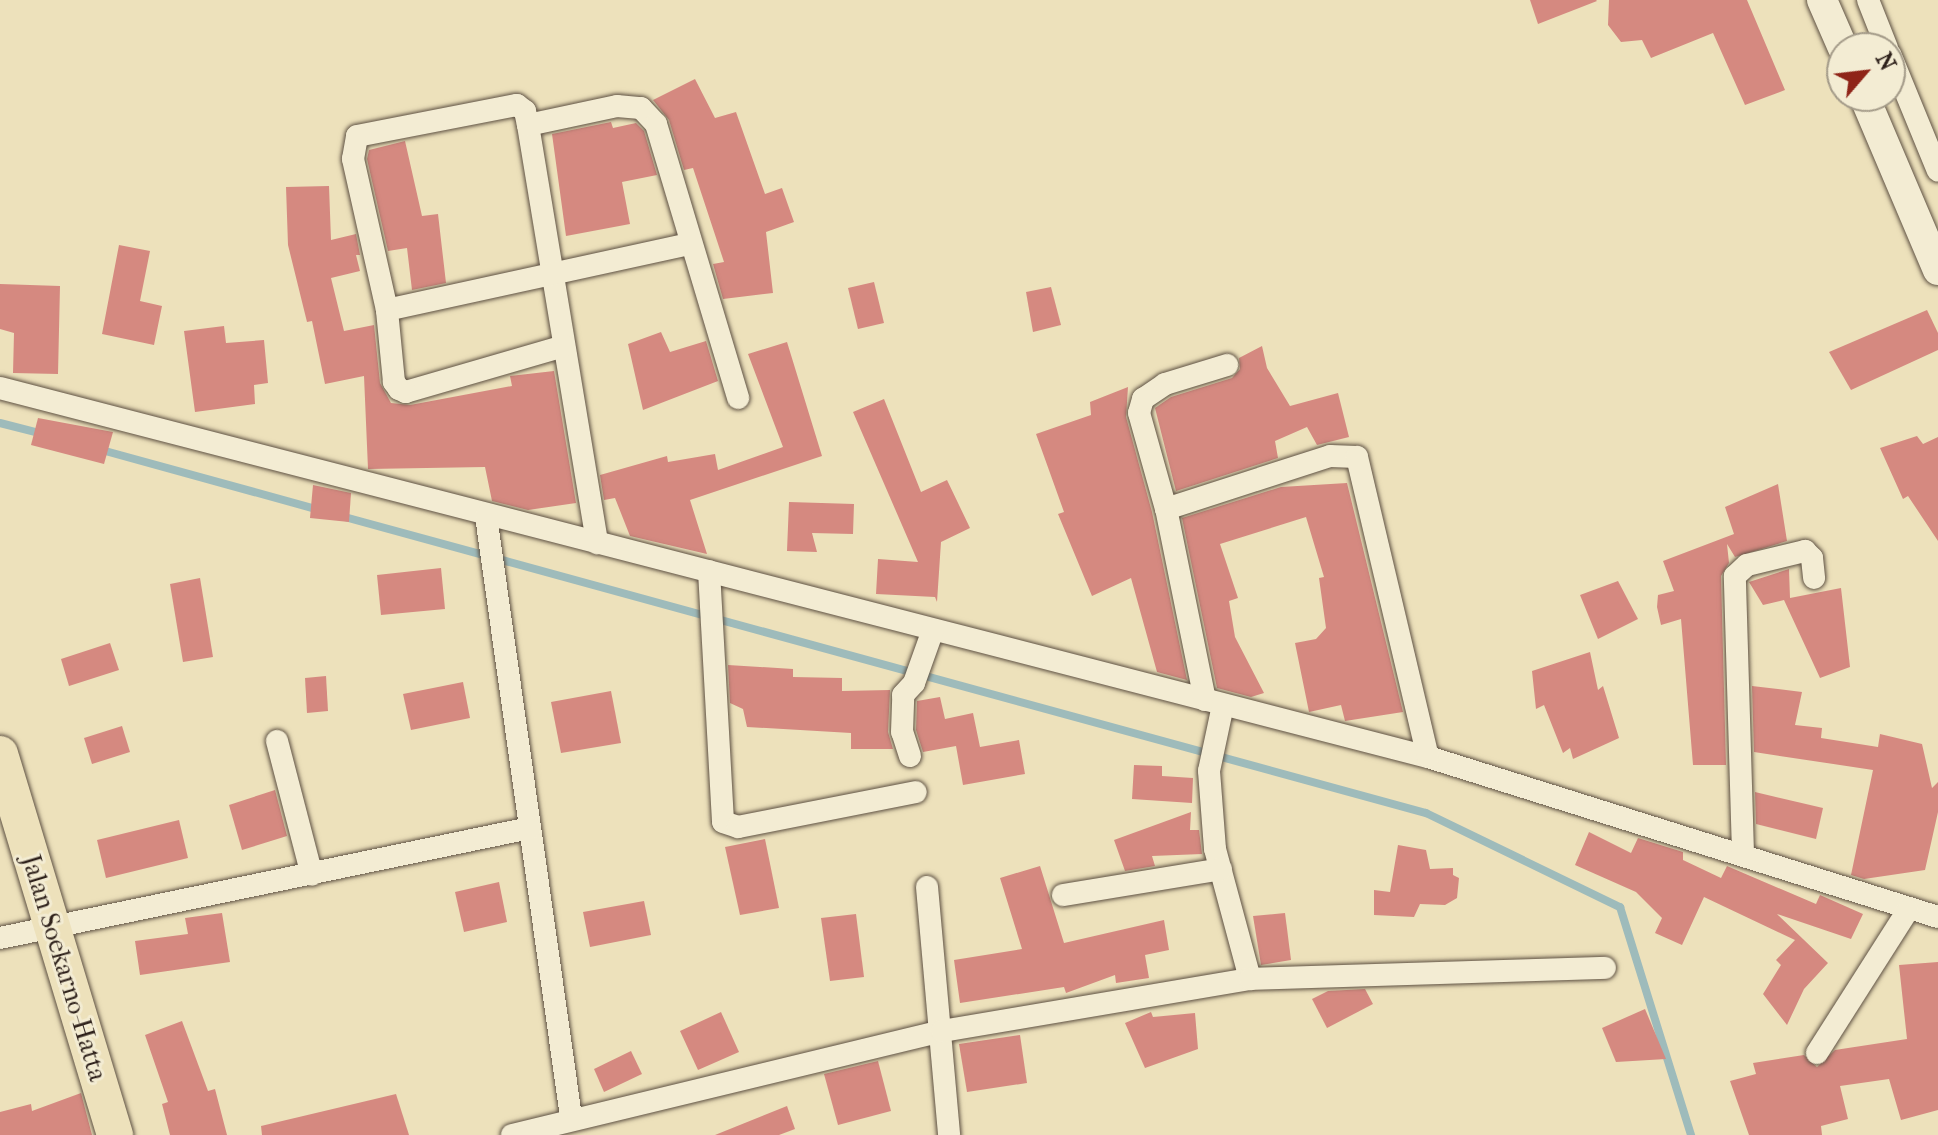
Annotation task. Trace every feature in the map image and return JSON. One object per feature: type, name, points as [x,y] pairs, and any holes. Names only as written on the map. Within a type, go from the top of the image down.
[{"type":"highway","name":"Jalan Soekarno-Hatta","points":[[0,754],[115,1135]]},
{"type":"main road","points":[[1822,0],[1836,32]]},
{"type":"main road","points":[[1871,112],[1938,270]]},
{"type":"street","points":[[1868,0],[1881,32]]},
{"type":"street","points":[[1906,93],[1938,171]]},
{"type":"street","points":[[564,346],[402,392],[394,382],[387,310],[353,159],[357,136],[517,105],[528,125],[597,543]]},
{"type":"street","points":[[528,125],[617,106],[641,108],[656,124],[738,398]]},
{"type":"street","points":[[387,310],[690,244]]},
{"type":"street","points":[[1227,365],[1165,384],[1143,399],[1139,413],[1214,702],[1215,740],[1209,771],[1221,869],[1250,979]]},
{"type":"street","points":[[0,388],[486,516],[709,571],[930,640],[1214,702],[1428,757],[1743,853],[1908,910],[1938,917]]},
{"type":"street","points":[[1166,509],[1330,456],[1357,457],[1428,757]]},
{"type":"street","points":[[486,516],[571,1117]]},
{"type":"street","points":[[1743,853],[1735,576],[1747,565],[1805,551],[1812,558],[1814,578]]},
{"type":"street","points":[[709,571],[723,822],[738,827],[916,792]]},
{"type":"street","points":[[910,756],[902,732],[903,695],[914,683],[930,640]]},
{"type":"street","points":[[277,741],[312,875]]},
{"type":"street","points":[[0,938],[530,828]]},
{"type":"street","points":[[1063,895],[1221,869]]},
{"type":"street","points":[[927,887],[949,1135]]},
{"type":"street","points":[[1817,1053],[1908,910]]},
{"type":"street","points":[[512,1135],[571,1117],[942,1031],[1250,979],[1605,968]]},
{"type":"building","points":[[1530,0],[1596,0],[1597,1],[1538,24]]},
{"type":"building","points":[[1609,0],[1747,0],[1785,90],[1745,105],[1713,33],[1651,58],[1642,40],[1621,42],[1608,25]]},
{"type":"building","points":[[695,79],[715,118],[736,112],[765,194],[782,188],[794,222],[766,232],[773,293],[723,299],[713,264],[724,262],[693,168],[684,170],[669,120],[653,100]]},
{"type":"building","points":[[611,122],[613,128],[636,123],[644,131],[657,175],[622,182],[630,224],[566,236],[552,134]]},
{"type":"building","points":[[405,141],[422,216],[438,214],[446,283],[412,290],[407,248],[388,251],[367,159],[369,150]]},
{"type":"building","points":[[329,186],[331,240],[356,234],[360,255],[356,255],[360,271],[331,278],[344,331],[374,325],[380,383],[391,403],[410,405],[512,386],[510,376],[554,371],[576,503],[528,510],[492,501],[485,467],[368,469],[364,376],[325,384],[312,321],[307,322],[288,245],[286,187]]},
{"type":"building","points":[[119,245],[150,251],[140,301],[162,306],[154,345],[102,334]]},
{"type":"building","points":[[874,282],[884,323],[858,329],[848,288]]},
{"type":"building","points":[[0,284],[60,286],[58,374],[13,373],[14,333],[0,329]]},
{"type":"building","points":[[1051,287],[1061,325],[1033,332],[1026,292]]},
{"type":"building","points":[[1927,310],[1938,333],[1938,350],[1851,390],[1829,352]]},
{"type":"building","points":[[224,326],[226,343],[264,340],[268,383],[254,385],[255,404],[195,412],[184,331]]},
{"type":"building","points":[[661,332],[670,352],[706,341],[718,381],[643,410],[628,344]]},
{"type":"building","points":[[787,342],[822,456],[690,500],[707,554],[630,536],[615,498],[604,500],[600,475],[667,456],[668,462],[715,454],[718,470],[783,447],[748,354]]},
{"type":"building","points":[[1262,346],[1267,368],[1290,406],[1338,393],[1349,437],[1317,445],[1307,427],[1275,441],[1278,458],[1176,491],[1155,408],[1171,397],[1232,378],[1240,369],[1239,358]]},
{"type":"building","points":[[1128,387],[1126,417],[1152,512],[1187,680],[1157,672],[1131,578],[1092,596],[1058,514],[1064,512],[1036,434],[1091,415],[1090,402]]},
{"type":"building","points":[[884,399],[921,492],[947,480],[970,528],[941,542],[937,602],[935,597],[876,594],[878,559],[918,562],[853,412]]},
{"type":"building","points":[[38,418],[113,432],[104,464],[31,445]]},
{"type":"building","points":[[1917,436],[1923,444],[1938,437],[1938,541],[1908,496],[1903,499],[1880,448]]},
{"type":"building","points":[[1347,483],[1403,712],[1345,721],[1341,705],[1309,712],[1295,643],[1316,639],[1326,628],[1319,578],[1324,577],[1306,517],[1220,544],[1238,598],[1229,601],[1235,637],[1264,693],[1251,697],[1217,688],[1182,518],[1281,487]]},
{"type":"building","points":[[1778,484],[1787,541],[1735,557],[1727,544],[1729,563],[1721,576],[1726,765],[1693,765],[1681,619],[1661,625],[1657,607],[1658,595],[1674,591],[1663,561],[1734,534],[1725,507]]},
{"type":"building","points":[[313,485],[351,493],[349,522],[310,518]]},
{"type":"building","points":[[789,502],[854,504],[853,534],[812,533],[817,552],[787,551]]},
{"type":"building","points":[[441,568],[445,609],[381,615],[377,575]]},
{"type":"building","points":[[1789,569],[1790,598],[1841,588],[1850,667],[1820,678],[1784,600],[1763,605],[1749,582]]},
{"type":"building","points":[[200,578],[213,657],[183,662],[170,584]]},
{"type":"building","points":[[1618,581],[1638,619],[1598,639],[1580,595]]},
{"type":"building","points":[[110,643],[119,670],[69,686],[61,659]]},
{"type":"building","points":[[1590,652],[1598,690],[1603,686],[1619,738],[1573,759],[1570,748],[1563,753],[1544,705],[1536,709],[1532,671]]},
{"type":"building","points":[[728,665],[793,669],[793,677],[842,678],[842,691],[890,690],[888,732],[893,749],[851,749],[851,733],[747,727],[743,709],[730,703]]},
{"type":"building","points":[[326,676],[328,711],[307,713],[305,678]]},
{"type":"building","points":[[463,682],[470,718],[411,730],[403,694]]},
{"type":"building","points":[[1752,686],[1802,692],[1795,725],[1822,728],[1821,738],[1878,747],[1880,734],[1922,744],[1932,788],[1938,782],[1938,812],[1925,870],[1864,879],[1851,875],[1873,770],[1754,752]]},
{"type":"building","points":[[611,691],[621,743],[561,753],[551,702]]},
{"type":"building","points":[[940,697],[945,719],[973,713],[980,747],[1019,740],[1025,774],[963,785],[956,746],[923,752],[916,730],[917,701]]},
{"type":"building","points":[[122,726],[130,752],[92,764],[84,738]]},
{"type":"building","points":[[1134,765],[1162,766],[1162,776],[1193,778],[1192,803],[1132,799]]},
{"type":"building","points":[[275,790],[287,836],[242,850],[229,805]]},
{"type":"building","points":[[1755,792],[1823,808],[1816,839],[1756,824]]},
{"type":"building","points":[[1191,812],[1190,830],[1199,830],[1202,854],[1152,856],[1155,866],[1125,871],[1114,840]]},
{"type":"building","points":[[179,820],[188,858],[106,878],[97,840]]},
{"type":"building","points":[[1589,832],[1631,853],[1638,838],[1683,852],[1683,860],[1721,878],[1727,866],[1816,904],[1820,895],[1863,914],[1851,939],[1777,914],[1828,963],[1804,989],[1787,1025],[1763,994],[1781,965],[1776,960],[1795,940],[1704,897],[1682,945],[1655,933],[1662,918],[1636,892],[1575,865]]},
{"type":"building","points":[[765,839],[779,908],[740,915],[725,847]]},
{"type":"building","points":[[1398,845],[1426,850],[1430,869],[1453,868],[1453,875],[1459,878],[1457,898],[1445,905],[1420,904],[1414,917],[1374,915],[1374,890],[1390,892]]},
{"type":"building","points":[[1040,866],[1064,943],[1164,920],[1169,950],[1145,955],[1149,978],[1116,983],[1115,975],[1066,993],[1064,987],[960,1003],[954,960],[1022,949],[1000,878]]},
{"type":"building","points":[[499,882],[507,922],[464,932],[455,892]]},
{"type":"building","points":[[644,901],[651,935],[590,947],[583,912]]},
{"type":"building","points":[[222,913],[230,962],[140,975],[135,941],[188,934],[185,918]]},
{"type":"building","points":[[1285,913],[1291,960],[1261,965],[1253,916]]},
{"type":"building","points":[[856,914],[864,977],[830,981],[821,918]]},
{"type":"building","points":[[1938,962],[1938,1110],[1901,1120],[1889,1079],[1840,1086],[1848,1119],[1821,1126],[1822,1135],[1749,1135],[1730,1081],[1756,1074],[1753,1063],[1804,1055],[1817,1067],[1835,1050],[1907,1039],[1899,965]]},
{"type":"building","points":[[1365,989],[1373,1004],[1327,1028],[1312,999],[1328,991]]},
{"type":"building","points":[[1645,1009],[1666,1059],[1616,1062],[1602,1028]]},
{"type":"building","points":[[721,1012],[739,1052],[698,1070],[680,1031]]},
{"type":"building","points":[[1151,1012],[1153,1017],[1195,1013],[1198,1049],[1145,1068],[1125,1023]]},
{"type":"building","points":[[182,1021],[208,1091],[215,1089],[227,1135],[170,1135],[162,1104],[168,1102],[145,1035]]},
{"type":"building","points":[[1020,1035],[1027,1083],[967,1092],[959,1044]]},
{"type":"building","points":[[631,1051],[642,1074],[604,1092],[594,1069]]},
{"type":"building","points":[[878,1061],[891,1111],[838,1125],[824,1074]]},
{"type":"building","points":[[81,1093],[92,1135],[0,1135],[0,1112],[31,1104],[32,1111]]},
{"type":"building","points":[[396,1094],[409,1135],[262,1135],[261,1126]]},
{"type":"building","points":[[787,1106],[795,1129],[779,1135],[715,1135]]},
{"type":"waterway","points":[[0,423],[43,434]]},
{"type":"waterway","points":[[98,449],[320,510]]},
{"type":"waterway","points":[[341,516],[1426,813],[1620,907],[1691,1135]]}]
